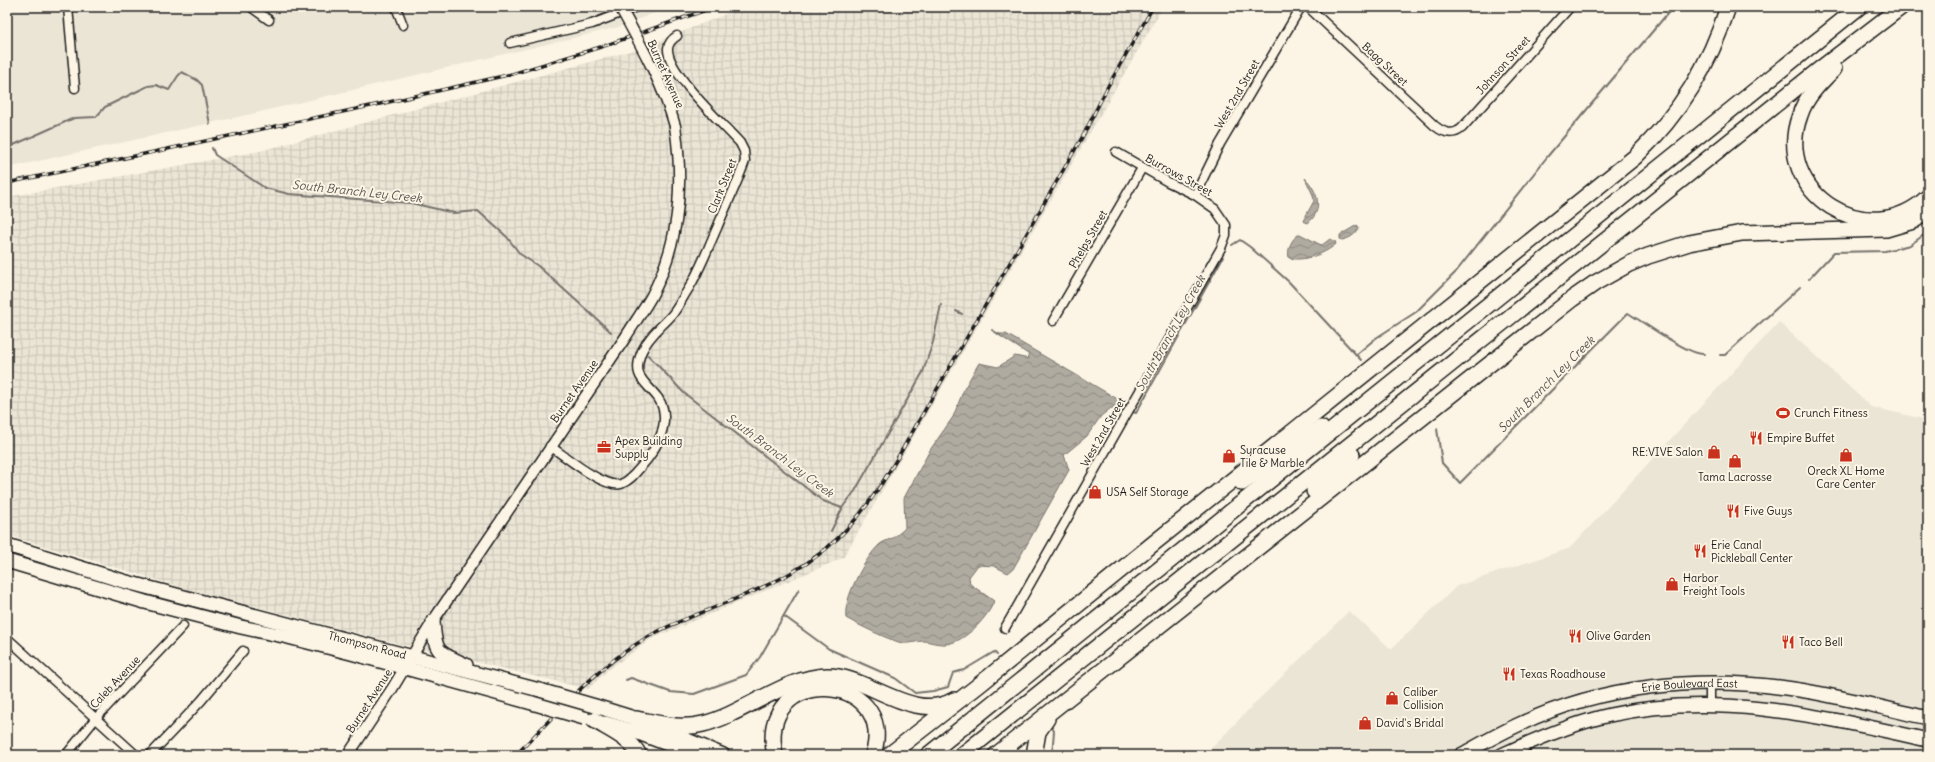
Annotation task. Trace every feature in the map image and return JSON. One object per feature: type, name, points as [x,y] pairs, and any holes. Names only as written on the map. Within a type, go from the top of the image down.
[{"type":"highway","points":[[889,755],[979,685],[1635,157],[1686,100],[1715,43],[1728,7]]},
{"type":"highway","points":[[928,755],[1859,7]]},
{"type":"highway","points":[[962,755],[1407,401],[1820,69],[1901,7]]},
{"type":"highway","points":[[1866,35],[1809,96],[1800,114],[1796,127],[1795,146],[1800,169],[1807,184],[1818,197],[1829,206],[1853,218],[1874,220],[1888,218],[1909,212],[1928,197]]},
{"type":"highway","points":[[996,755],[1572,298],[1595,283],[1629,264],[1670,248],[1718,237],[1742,233],[1886,229],[1913,221],[1928,211]]},
{"type":"highway","points":[[1154,543],[1287,453],[1478,312]]},
{"type":"highway","points":[[1233,567],[1285,520],[1407,401]]},
{"type":"highway","points":[[637,719],[682,727],[702,725],[720,719],[800,681],[814,677],[834,676],[923,707],[944,705],[979,685]]},
{"type":"highway","points":[[775,755],[773,732],[778,716],[786,705],[796,696],[822,687],[846,692],[857,698],[869,712],[876,733],[873,755]]},
{"type":"highway","points":[[1034,755],[1038,732],[1047,720],[1075,692]]},
{"type":"highway","points":[[591,715],[634,746],[639,755]]},
{"type":"main road","name":"Thompson Road","points":[[7,545],[123,581],[543,691],[591,715],[696,755]]},
{"type":"main road","name":"Thompson Road","points":[[7,561],[145,602],[241,627],[288,637],[532,703],[591,715],[637,719],[723,755]]},
{"type":"main road","points":[[432,621],[434,642],[437,649],[453,659],[495,678]]},
{"type":"main road","name":"Erie Boulevard East","points":[[1461,755],[1521,723],[1585,701],[1619,692],[1660,686],[1734,684],[1786,688],[1928,718]]},
{"type":"main road","name":"Erie Boulevard East","points":[[1502,755],[1578,725],[1610,715],[1654,708],[1710,704],[1782,710],[1818,716],[1928,740]]},
{"type":"street","points":[[68,7],[76,88]]},
{"type":"street","points":[[251,7],[269,20]]},
{"type":"street","points":[[396,7],[403,25]]},
{"type":"street","name":"Burnet Avenue","points":[[348,755],[392,689],[432,621],[625,338],[651,297],[665,266],[673,240],[680,200],[681,182],[675,126],[670,109],[655,73],[620,7]]},
{"type":"street","points":[[510,43],[592,24],[636,7]]},
{"type":"street","name":"West 2nd Street","points":[[1195,195],[1220,144],[1301,7]]},
{"type":"street","name":"Bagg Street","points":[[1308,7],[1435,126],[1442,131],[1449,133]]},
{"type":"street","points":[[1558,7],[1567,10]]},
{"type":"street","name":"Johnson Street","points":[[1449,133],[1457,132],[1462,128],[1567,10]]},
{"type":"street","name":"Clark Street","points":[[550,446],[596,477],[611,485],[622,483],[630,479],[646,461],[657,445],[663,423],[663,410],[658,399],[643,382],[639,375],[638,366],[642,352],[647,342],[671,315],[690,286],[745,161],[744,151],[740,144],[685,84],[673,66],[668,50],[671,40],[676,36]]},
{"type":"street","name":"Burrows Street","points":[[1116,152],[1142,168],[1195,195],[1215,209],[1226,225]]},
{"type":"street","name":"Phelps Street","points":[[1053,321],[1142,168]]},
{"type":"street","name":"West 2nd Street","points":[[1005,628],[1221,248],[1226,235],[1226,225]]},
{"type":"street","name":"Caleb Avenue","points":[[66,755],[96,718],[183,626]]},
{"type":"street","points":[[7,638],[136,755]]},
{"type":"street","points":[[150,755],[201,701],[243,651]]},
{"type":"street","points":[[1710,684],[1710,704]]},
{"type":"shaded area","points":[[7,7],[669,7],[619,27],[247,115],[7,168]]},
{"type":"shaded area","points":[[743,7],[1163,7],[843,558],[651,639],[608,670],[588,689],[396,643],[184,588],[7,535],[7,197],[260,151],[642,48]]},
{"type":"shaded area","points":[[1779,322],[1871,407],[1928,420],[1928,755],[1205,755],[1251,707],[1349,611],[1391,649],[1457,586],[1570,548]]},
{"type":"water","points":[[1305,178],[1310,183],[1316,195],[1318,206],[1313,218],[1308,223],[1303,221],[1314,201],[1313,195]]},
{"type":"water","points":[[1357,225],[1359,227],[1358,230],[1352,236],[1342,240],[1340,239],[1340,235]]},
{"type":"water","points":[[1300,234],[1322,245],[1330,239],[1335,241],[1336,244],[1326,251],[1314,256],[1301,259],[1289,258],[1290,244],[1294,238]]},
{"type":"water","points":[[997,334],[1006,334],[1126,404],[1123,409],[1111,408],[1101,416],[1087,436],[1064,455],[1069,470],[1013,569],[1008,573],[994,566],[978,565],[969,577],[970,584],[994,601],[977,626],[964,637],[948,644],[924,641],[902,643],[874,632],[846,618],[846,610],[851,590],[873,551],[880,544],[893,538],[905,528],[904,498],[930,450],[953,417],[964,389],[979,363],[998,367],[1015,356],[1029,359],[1028,354]]},
{"type":"waterway","points":[[1357,354],[1376,338],[1416,312],[1455,273],[1547,157],[1673,7]]},
{"type":"waterway","name":"South Branch Ley Creek","points":[[7,148],[74,118],[96,117],[105,107],[148,86],[156,85],[169,90],[182,72],[197,80],[202,85],[210,124]]},
{"type":"waterway","name":"South Branch Ley Creek","points":[[212,148],[215,155],[265,188],[289,194],[411,203],[454,213],[478,211],[507,237],[520,254],[538,266],[611,332]]},
{"type":"waterway","points":[[1809,279],[1834,252],[1885,251],[1910,245],[1928,232]]},
{"type":"waterway","name":"South Branch Ley Creek","points":[[1232,245],[1240,240],[1250,247],[1289,282],[1361,360]]},
{"type":"waterway","name":"South Branch Ley Creek","points":[[1130,411],[1136,413],[1223,257]]},
{"type":"waterway","points":[[1720,355],[1725,355],[1800,287]]},
{"type":"waterway","name":"South Branch Ley Creek","points":[[648,355],[684,393],[823,501],[842,508],[855,491],[923,372],[933,342],[941,305]]},
{"type":"waterway","name":"South Branch Ley Creek","points":[[956,311],[962,314]]},
{"type":"waterway","name":"South Branch Ley Creek","points":[[1437,429],[1442,463],[1460,483],[1628,313],[1688,350],[1704,354]]},
{"type":"waterway","name":"South Branch Ley Creek","points":[[992,330],[1000,335]]},
{"type":"waterway","points":[[831,531],[842,509]]},
{"type":"waterway","points":[[626,680],[631,678],[670,692],[694,694],[746,675],[760,657],[799,589]]},
{"type":"waterway","points":[[784,616],[829,649],[895,678],[915,693],[933,691],[948,687],[953,673],[964,670],[994,652],[997,655]]},
{"type":"waterway","points":[[1051,726],[1054,731],[1052,755]]},
{"type":"railway","points":[[7,183],[380,104],[512,74],[604,46],[714,7]]},
{"type":"railway","points":[[516,755],[577,692],[627,650],[664,628],[756,590],[789,574],[823,551],[852,524],[876,492],[898,457],[1084,134],[1108,86],[1153,7]]},
{"type":"place","name":"Crunch Fitness","points":[[1783,413]]},
{"type":"place","name":"Empire Buffet","points":[[1756,438]]},
{"type":"place","name":"Apex Building Supply","points":[[604,447]]},
{"type":"place","name":"RE:VIVE Salon","points":[[1714,452]]},
{"type":"place","name":"Oreck XL Home Care Center","points":[[1846,455]]},
{"type":"place","name":"Syracuse Tile & Marble","points":[[1229,456]]},
{"type":"place","name":"Tama Lacrosse","points":[[1735,461]]},
{"type":"place","name":"USA Self Storage","points":[[1095,492]]},
{"type":"place","name":"Five Guys","points":[[1733,511]]},
{"type":"place","name":"Erie Canal Pickleball Center","points":[[1700,551]]},
{"type":"place","name":"Harbor Freight Tools","points":[[1672,584]]},
{"type":"place","name":"Olive Garden","points":[[1575,636]]},
{"type":"place","name":"Taco Bell","points":[[1788,642]]},
{"type":"place","name":"Texas Roadhouse","points":[[1509,674]]},
{"type":"place","name":"Caliber Collision","points":[[1392,698]]},
{"type":"place","name":"David's Bridal","points":[[1365,723]]}]
